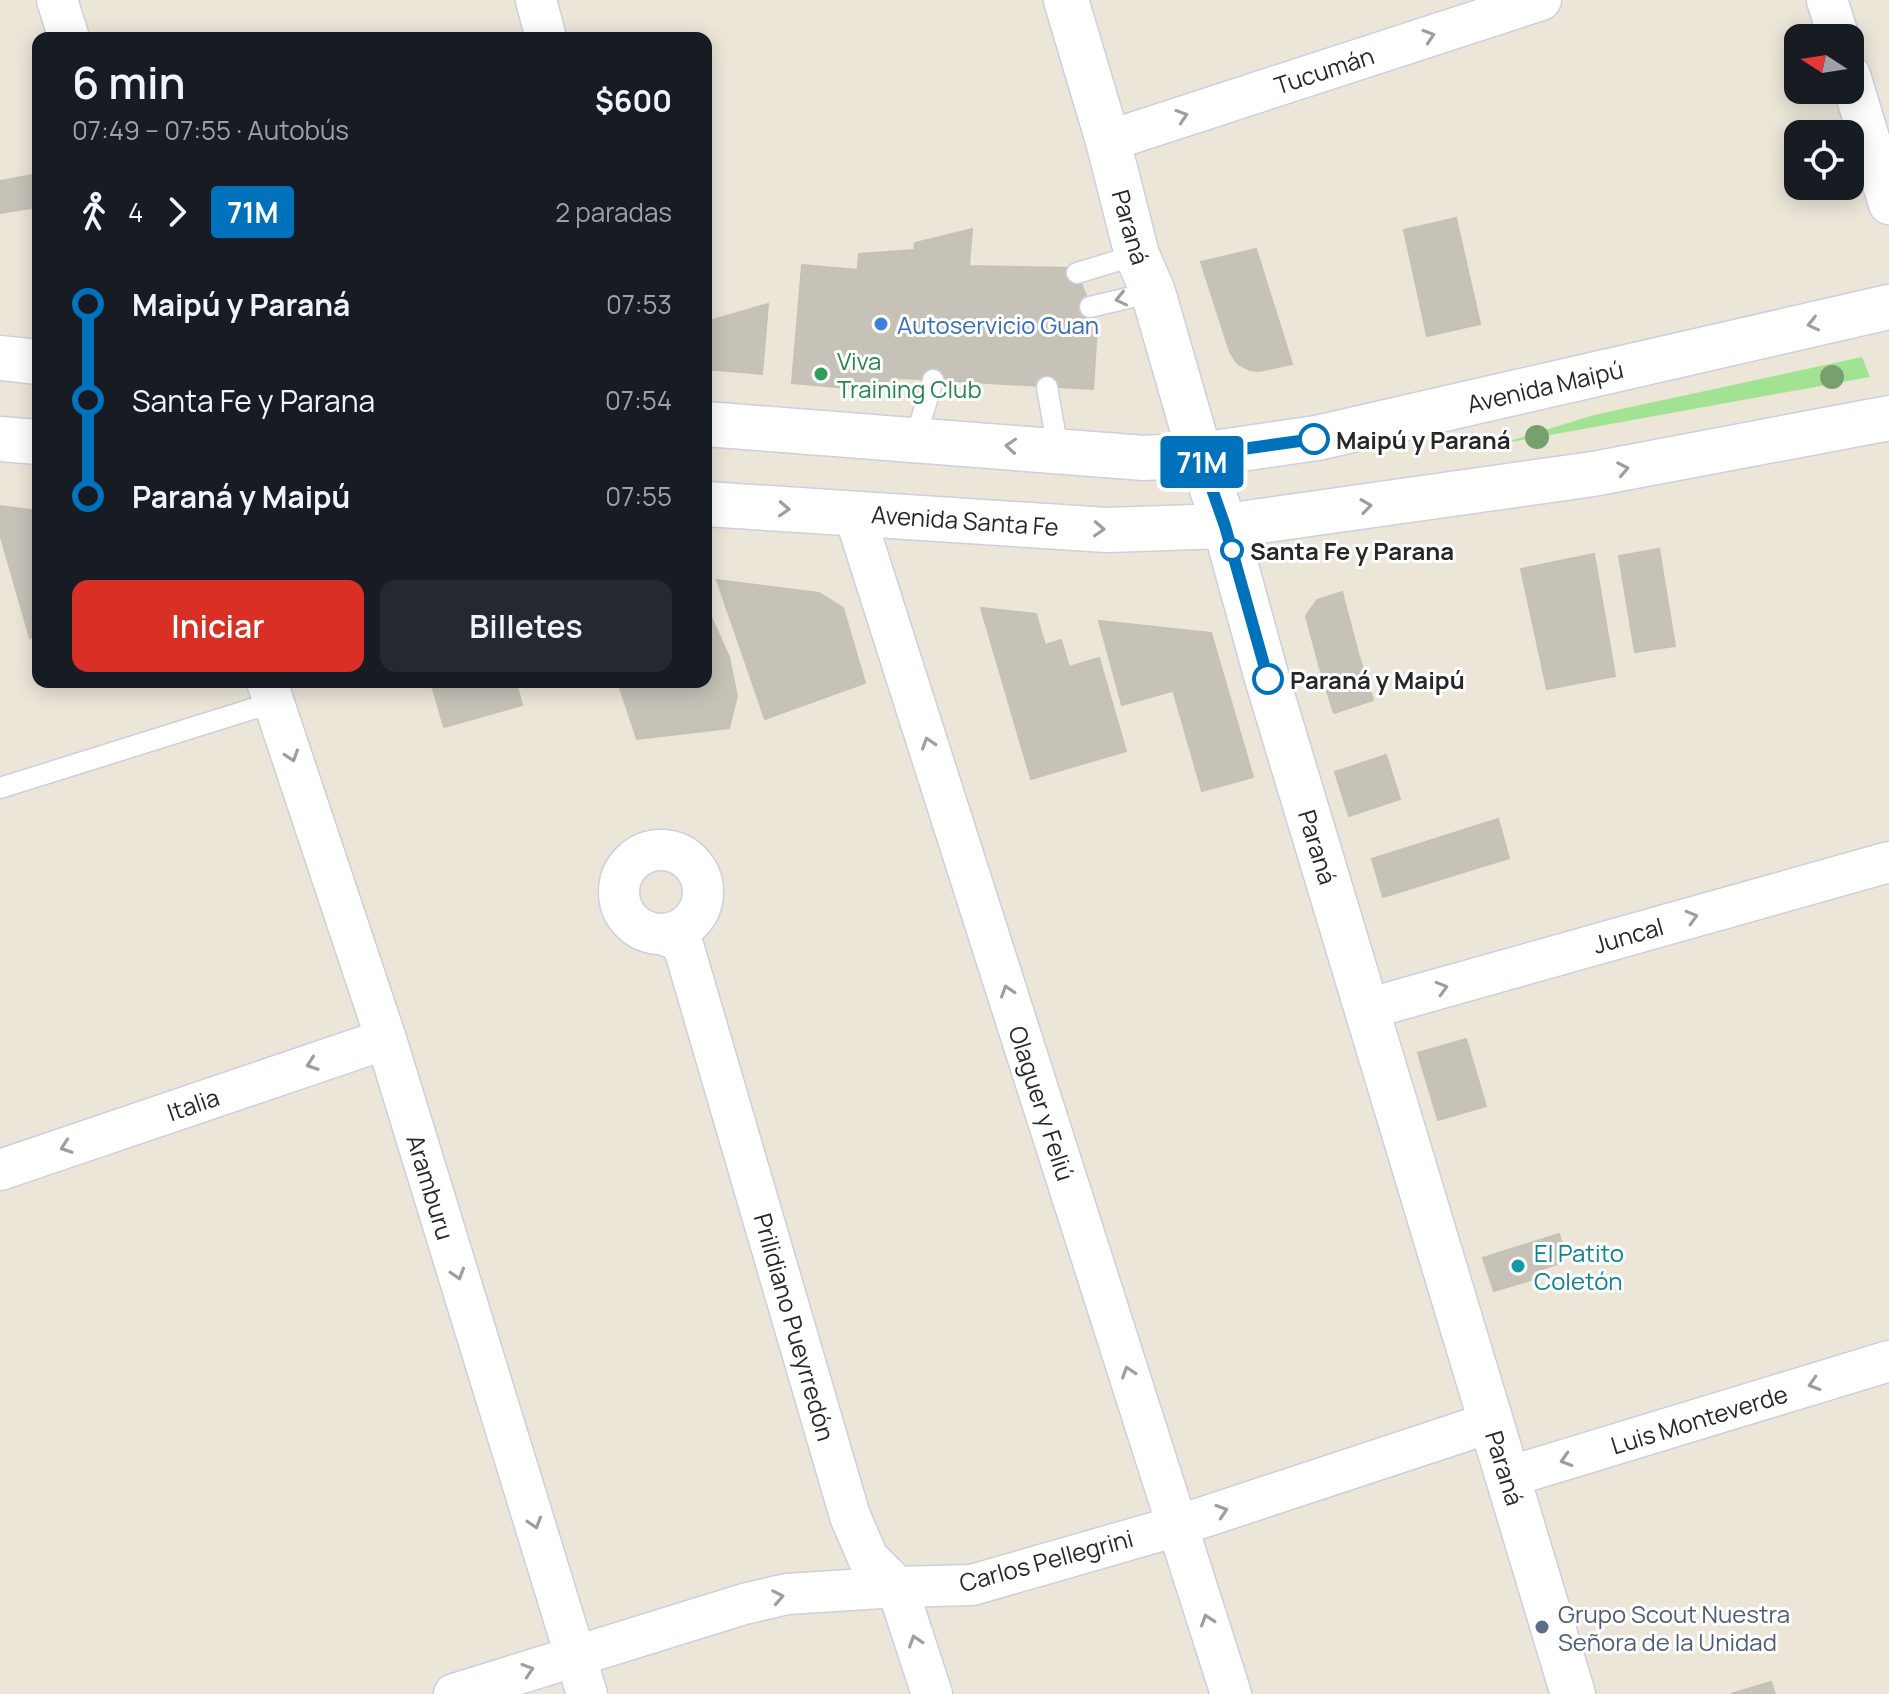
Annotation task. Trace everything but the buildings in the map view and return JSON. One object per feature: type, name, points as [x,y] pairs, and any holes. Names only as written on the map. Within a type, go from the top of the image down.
[{"type":"main road","name":"Paraná","points":[[1066,0],[1145,274],[1225,526],[1266,675],[1573,1694]]},
{"type":"main road","name":"Avenida Maipú","points":[[1200,455],[1317,438],[1889,307]]},
{"type":"main road","points":[[0,358],[32,361]]},
{"type":"main road","points":[[1225,526],[1593,474],[1889,418]]},
{"type":"main road","points":[[712,424],[1144,458],[1200,455]]},
{"type":"main road","points":[[0,439],[32,442]]},
{"type":"main road","name":"Avenida Santa Fe","points":[[712,504],[1107,530],[1225,526]]},
{"type":"street","points":[[57,0],[67,32]]},
{"type":"street","points":[[536,0],[544,32]]},
{"type":"street","name":"Tucumán","points":[[1108,141],[1541,0]]},
{"type":"street","points":[[1827,0],[1835,24]]},
{"type":"street","points":[[1859,104],[1889,204]]},
{"type":"street","name":"Olaguer y Feliú","points":[[854,513],[1231,1694]]},
{"type":"street","name":"Aramburu","points":[[271,693],[386,1039],[587,1694]]},
{"type":"street","name":"Juncal","points":[[1367,1009],[1889,862]]},
{"type":"street","name":"Prilidiano Pueyrredón","points":[[680,933],[850,1516],[868,1558],[897,1587],[932,1694]]},
{"type":"street","name":"Italia","points":[[0,1170],[386,1039]]},
{"type":"street","name":"Luis Monteverde","points":[[1508,1477],[1889,1361]]},
{"type":"street","name":"Carlos Pellegrini","points":[[454,1694],[744,1604],[787,1594],[972,1585],[1177,1526],[1492,1422]]},
{"type":"lane","points":[[1077,273],[1145,274]]},
{"type":"lane","points":[[1090,307],[1145,274]]},
{"type":"lane","points":[[915,440],[933,380]]},
{"type":"lane","points":[[1047,387],[1058,450]]},
{"type":"lane","points":[[0,788],[252,709],[271,693]]},
{"type":"green space","points":[[1862,357],[1870,377],[1500,444],[1594,415]]},
{"type":"bus line","name":"71M","points":[[1268,679],[1225,526],[1200,455],[1314,439]]},
{"type":"place","name":"Autoservicio Guan","points":[[881,324]]},
{"type":"place","name":"Viva Training Club","points":[[821,374]]},
{"type":"place","name":"Maipú y Paraná","points":[[1314,439]]},
{"type":"place","name":"Santa Fe y Parana","points":[[1232,550]]},
{"type":"place","name":"Paraná y Maipú","points":[[1268,679]]},
{"type":"place","name":"El Patito Coletón","points":[[1518,1266]]},
{"type":"place","name":"Grupo Scout Nuestra Señora de la Unidad","points":[[1542,1627]]}]
